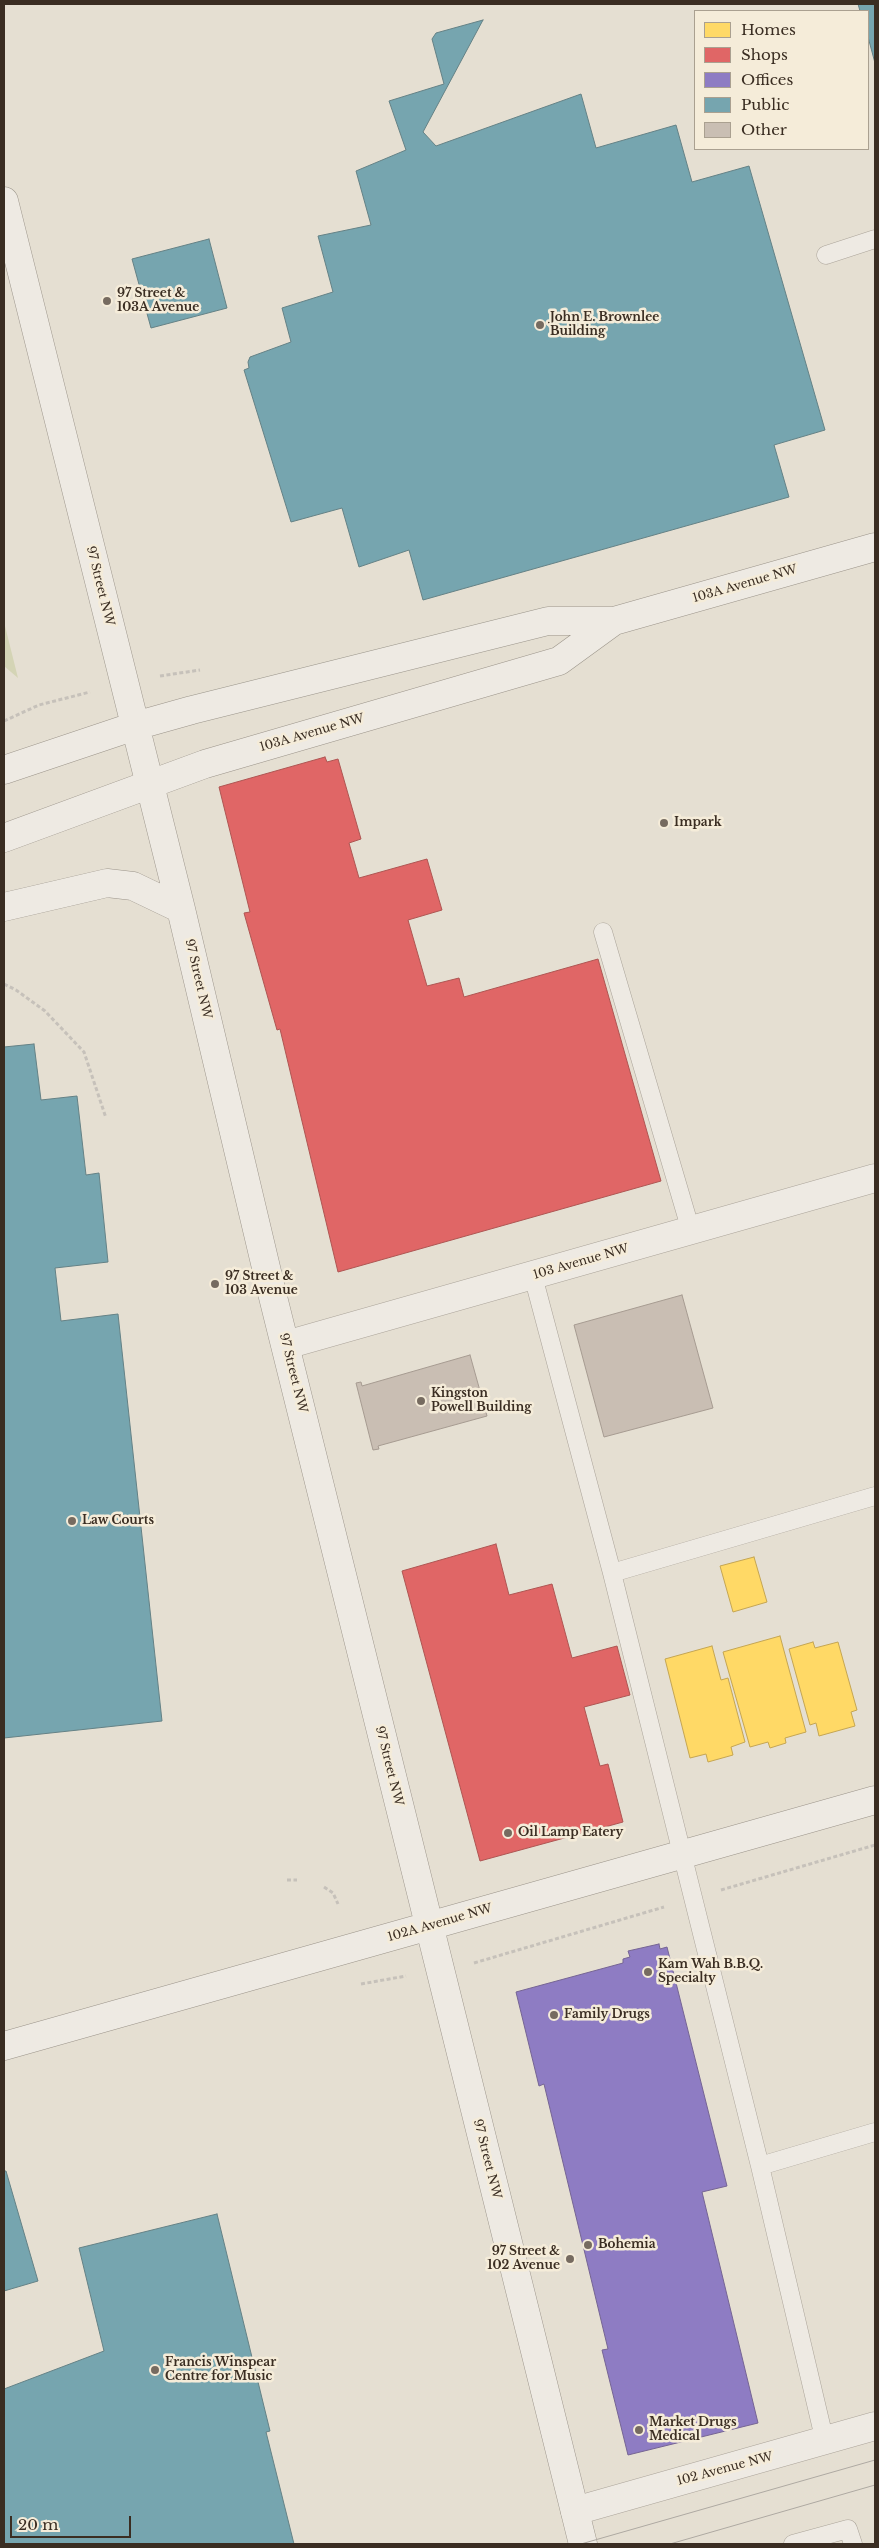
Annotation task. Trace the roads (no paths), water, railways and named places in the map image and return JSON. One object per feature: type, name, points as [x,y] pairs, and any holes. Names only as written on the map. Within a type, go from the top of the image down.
[{"type":"main road","name":"97 Street NW","points":[[4,201],[181,909],[286,1345],[583,2544]]},
{"type":"main road","name":"103A Avenue NW","points":[[4,770],[135,726],[548,621],[614,621],[875,547]]},
{"type":"main road","name":"103A Avenue NW","points":[[4,838],[204,764],[559,661],[614,621]]},
{"type":"main road","points":[[4,907],[107,883],[133,886],[181,909]]},
{"type":"main road","name":"103 Avenue NW","points":[[286,1345],[875,1178]]},
{"type":"main road","name":"102A Avenue NW","points":[[4,2046],[875,1800]]},
{"type":"main road","name":"102 Avenue NW","points":[[575,2511],[825,2442],[875,2426]]},
{"type":"lane","points":[[826,255],[875,240]]},
{"type":"lane","points":[[603,932],[691,1231]]},
{"type":"lane","points":[[533,1276],[612,1573],[760,2166],[825,2442]]},
{"type":"lane","points":[[612,1573],[875,1496]]},
{"type":"lane","points":[[760,2166],[875,2132]]},
{"type":"lane","points":[[793,2544],[848,2529],[853,2544]]},
{"type":"tram line","points":[[581,2544],[875,2460]]},
{"type":"tram line","points":[[670,2544],[875,2485]]},
{"type":"place","name":"97 Street & 103A Avenue","points":[[107,301]]},
{"type":"place","name":"John E. Brownlee Building","points":[[540,325]]},
{"type":"place","name":"Impark","points":[[664,823]]},
{"type":"place","name":"97 Street & 103 Avenue","points":[[215,1284]]},
{"type":"place","name":"Kingston Powell Building","points":[[421,1401]]},
{"type":"place","name":"Law Courts","points":[[72,1521]]},
{"type":"place","name":"Oil Lamp Eatery","points":[[508,1833]]},
{"type":"place","name":"Kam Wah B.B.Q. Specialty","points":[[648,1972]]},
{"type":"place","name":"Family Drugs","points":[[554,2015]]},
{"type":"place","name":"Bohemia","points":[[588,2245]]},
{"type":"place","name":"97 Street & 102 Avenue","points":[[570,2259]]},
{"type":"place","name":"Francis Winspear Centre for Music","points":[[155,2370]]},
{"type":"place","name":"Market Drugs Medical","points":[[639,2430]]}]
